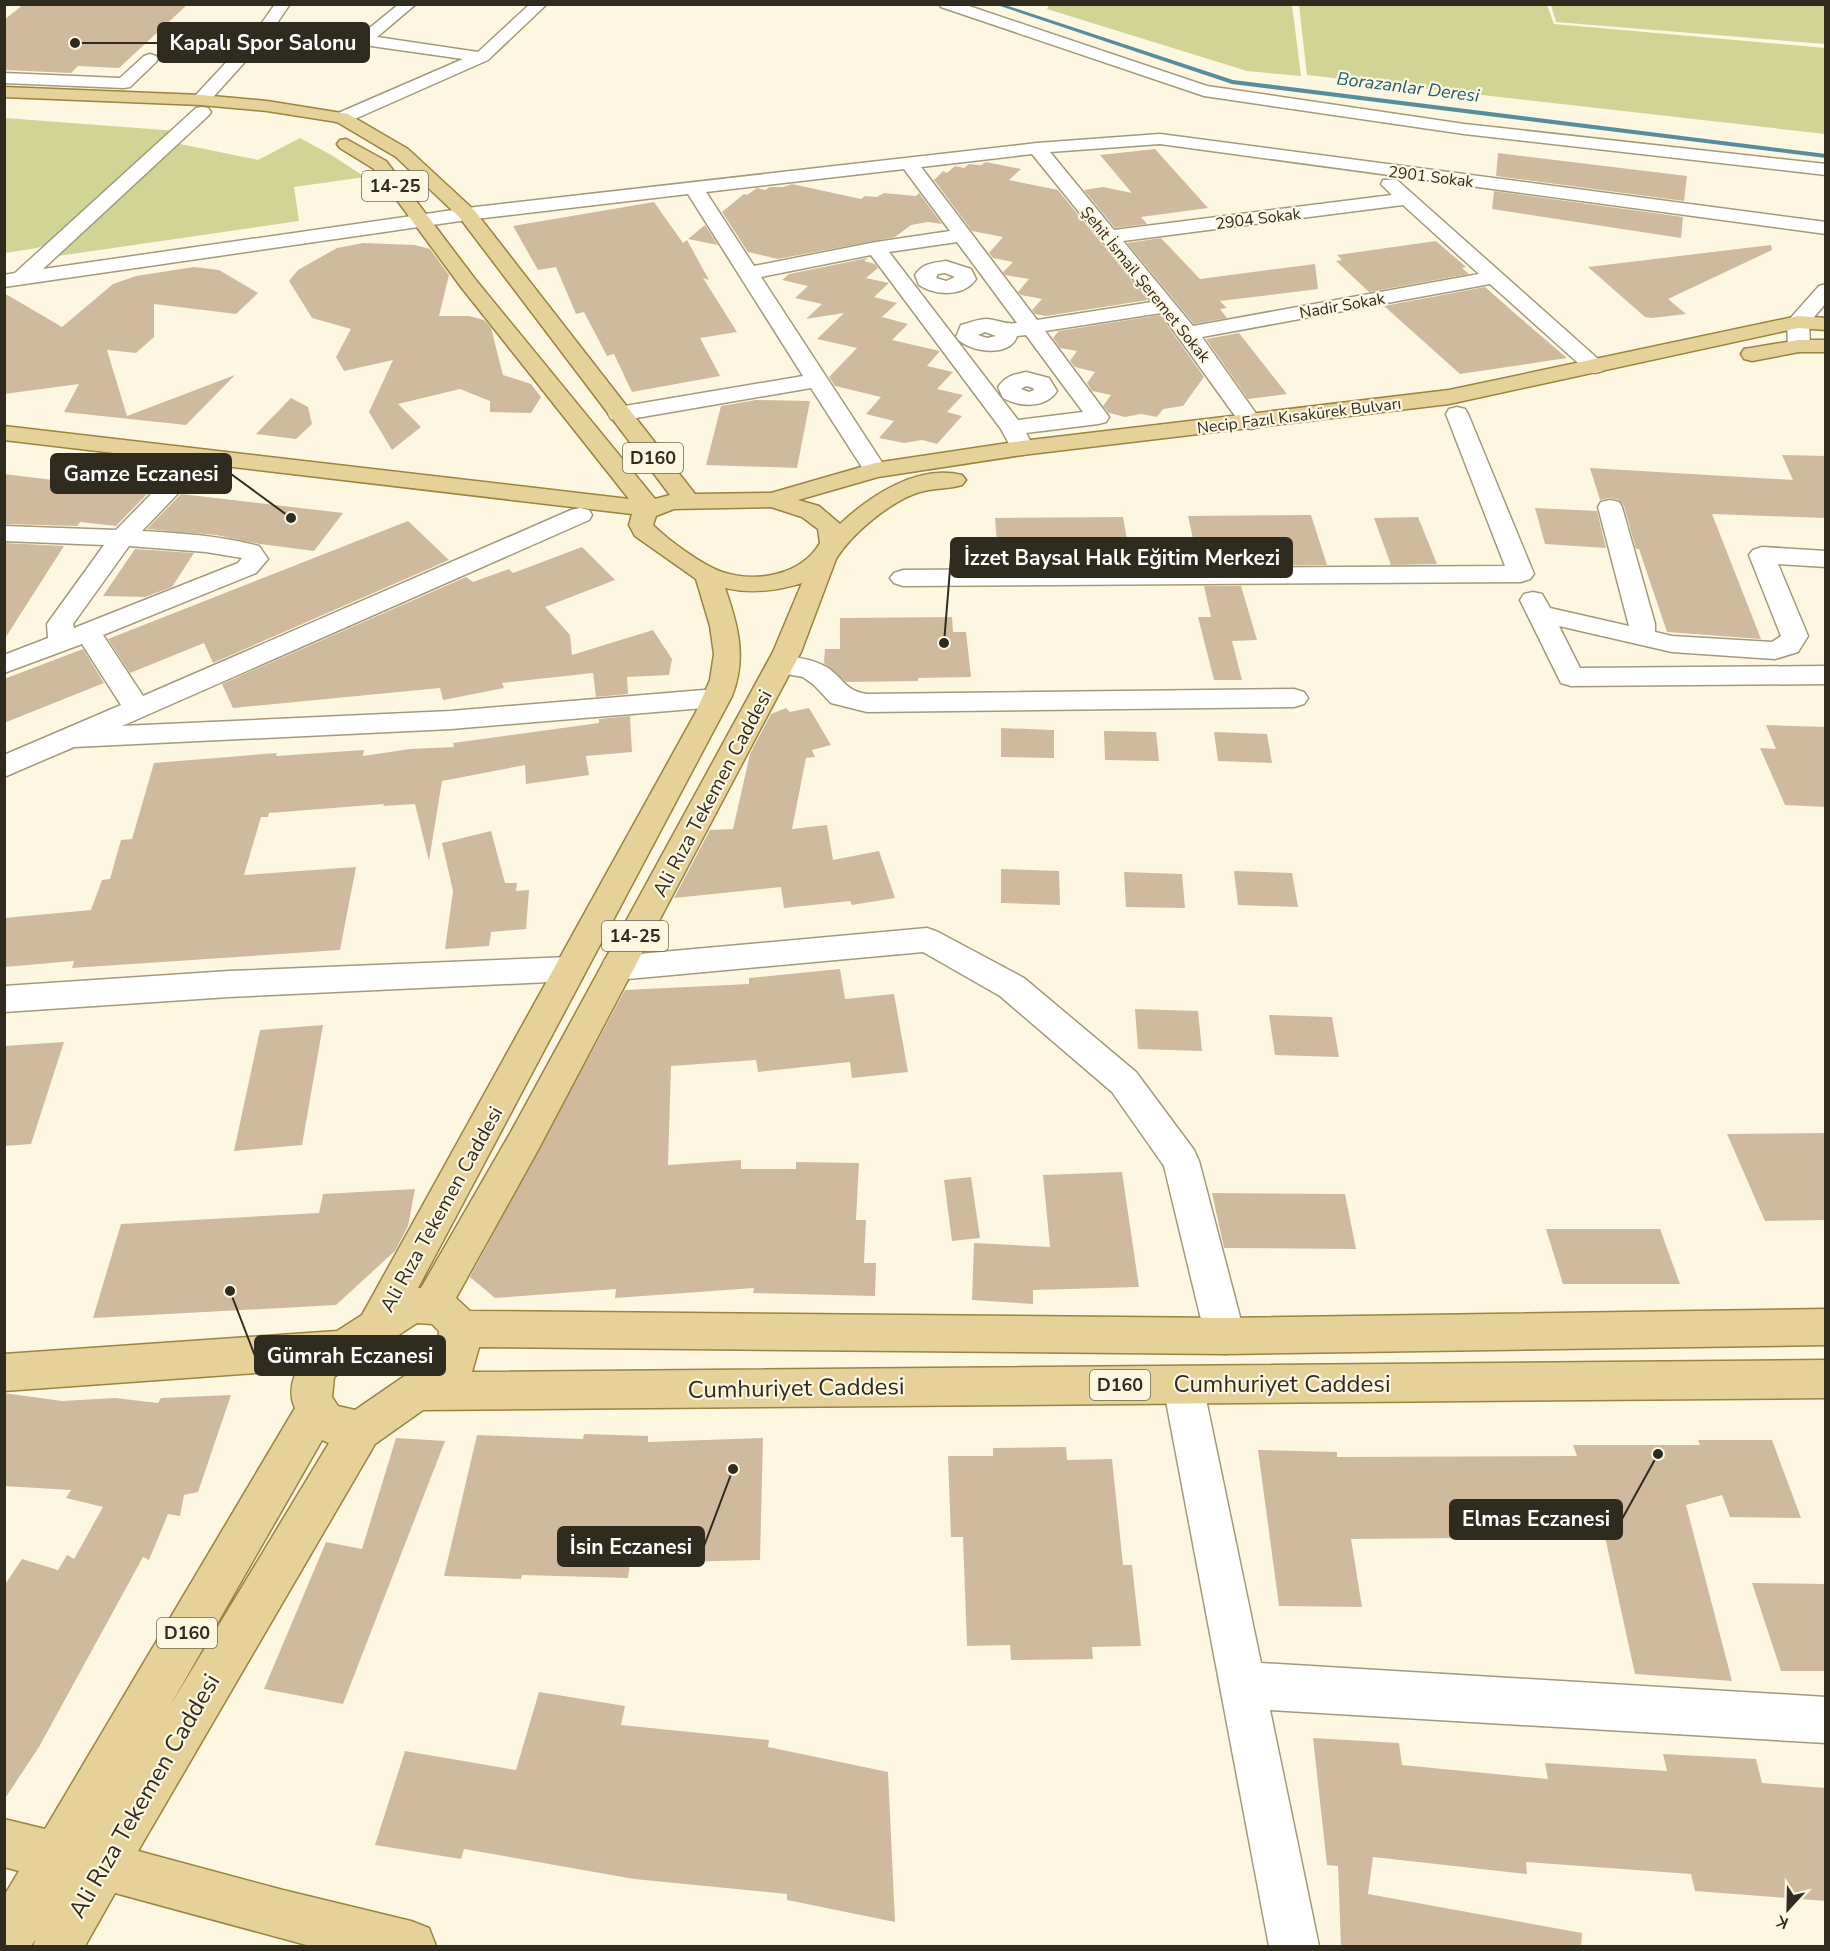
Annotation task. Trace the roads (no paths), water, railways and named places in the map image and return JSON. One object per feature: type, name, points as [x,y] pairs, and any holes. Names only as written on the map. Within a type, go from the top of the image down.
[{"type":"main road","name":"14-25","points":[[4,92],[201,106],[266,118],[326,136],[350,146],[380,165],[645,517],[644,531],[707,574],[733,583],[757,585],[802,576],[828,552]]},
{"type":"main road","name":"14-25","points":[[4,104],[267,106],[342,118],[402,153],[467,214],[619,414]]},
{"type":"main road","name":"Necip Fazıl Kısakürek Bulvarı","points":[[772,500],[875,470],[1022,448],[1449,397],[1798,322],[1826,324]]},
{"type":"main road","name":"Necip Fazıl Kısakürek Bulvarı","points":[[1095,461],[1457,414],[1799,346],[1826,346]]},
{"type":"main road","name":"D160","points":[[619,414],[688,502]]},
{"type":"main road","points":[[4,433],[193,464],[580,515],[645,517],[661,504],[772,500],[795,504],[815,512],[828,524],[833,538],[828,552]]},
{"type":"main road","points":[[4,453],[193,464],[645,517]]},
{"type":"main road","points":[[828,552],[878,504],[896,494],[919,484],[990,475]]},
{"type":"main road","name":"Ali Rıza Tekemen Caddesi","points":[[446,1317],[525,1140],[780,664],[828,552]]},
{"type":"main road","name":"Ali Rıza Tekemen Caddesi","points":[[377,1326],[716,698],[728,661],[727,643],[707,574]]},
{"type":"main road","points":[[446,1317],[461,1346],[455,1364],[360,1430],[339,1428],[323,1420],[312,1400],[312,1382],[320,1364],[412,1305],[446,1317],[1225,1336],[1826,1327]]},
{"type":"main road","points":[[4,1373],[341,1349]]},
{"type":"main road","name":"Cumhuriyet Caddesi","points":[[415,1391],[1826,1379]]},
{"type":"main road","name":"D160","points":[[4,1945],[317,1410]]},
{"type":"main road","name":"Ali Rıza Tekemen Caddesi","points":[[58,1947],[146,1789],[360,1430]]},
{"type":"main road","points":[[4,1843],[56,1856]]},
{"type":"main road","points":[[105,1866],[283,1915],[411,1947]]},
{"type":"street","points":[[13,280],[201,106],[265,30],[283,4]]},
{"type":"street","points":[[364,40],[409,4]]},
{"type":"street","points":[[342,118],[482,57],[540,4]]},
{"type":"street","points":[[946,4],[1204,91],[1464,129],[1826,170]]},
{"type":"street","points":[[265,30],[364,40],[482,57]]},
{"type":"street","points":[[4,78],[124,82],[150,59]]},
{"type":"street","name":"2901 Sokak","points":[[13,280],[467,214],[1037,148],[1160,139],[1826,228]]},
{"type":"street","name":"Şehit İsmail Şeremet Sokak","points":[[1037,148],[1188,333],[1251,422]]},
{"type":"street","points":[[909,163],[1098,417],[1012,428]]},
{"type":"street","points":[[1373,169],[1596,366]]},
{"type":"street","points":[[694,188],[875,470]]},
{"type":"street","name":"2904 Sokak","points":[[1108,237],[1408,199]]},
{"type":"street","points":[[749,273],[876,248],[962,235]]},
{"type":"street","points":[[876,248],[1012,428],[1022,448]]},
{"type":"street","points":[[904,286],[926,281],[925,275],[939,267],[954,268],[1014,385]]},
{"type":"street","points":[[946,340],[976,314],[993,276]]},
{"type":"street","name":"Nadir Sokak","points":[[1188,333],[1495,277]]},
{"type":"street","points":[[1799,346],[1798,322],[1826,290]]},
{"type":"street","points":[[976,314],[1032,328],[1166,306]]},
{"type":"street","points":[[985,393],[1032,380],[1045,385],[1070,379]]},
{"type":"street","points":[[619,414],[818,380]]},
{"type":"street","points":[[1457,414],[1521,574],[1571,677],[1826,675]]},
{"type":"street","points":[[138,710],[75,636],[60,624],[120,540],[193,464]]},
{"type":"street","points":[[1610,507],[1642,624],[1641,638]]},
{"type":"street","points":[[4,766],[74,738],[580,515]]},
{"type":"street","points":[[4,533],[206,544],[250,551],[255,559],[247,568],[4,665]]},
{"type":"street","points":[[1541,614],[1672,644],[1766,651],[1782,649],[1793,642],[1795,636],[1762,555],[1826,559]]},
{"type":"street","points":[[903,578],[1521,574]]},
{"type":"street","points":[[780,664],[806,668],[819,675],[837,695],[848,700],[867,703],[1294,698]]},
{"type":"street","points":[[74,738],[451,720],[716,698]]},
{"type":"street","points":[[617,968],[927,940],[1012,987],[1124,1082],[1181,1161],[1225,1336]]},
{"type":"street","points":[[4,999],[229,984],[570,969]]},
{"type":"street","points":[[1183,1385],[1294,1947]]},
{"type":"street","points":[[1242,1684],[1826,1720]]},
{"type":"waterway","name":"Borazanlar Deresi","points":[[996,4],[1232,82],[1826,156]]},
{"type":"place","name":"Kapalı Spor Salonu","points":[[75,43]]},
{"type":"place","name":"Gamze Eczanesi","points":[[291,518]]},
{"type":"place","name":"İzzet Baysal Halk Eğitim Merkezi","points":[[944,643]]},
{"type":"place","name":"Gümrah Eczanesi","points":[[230,1291]]},
{"type":"place","name":"Elmas Eczanesi","points":[[1658,1454]]},
{"type":"place","name":"İsin Eczanesi","points":[[733,1469]]}]
